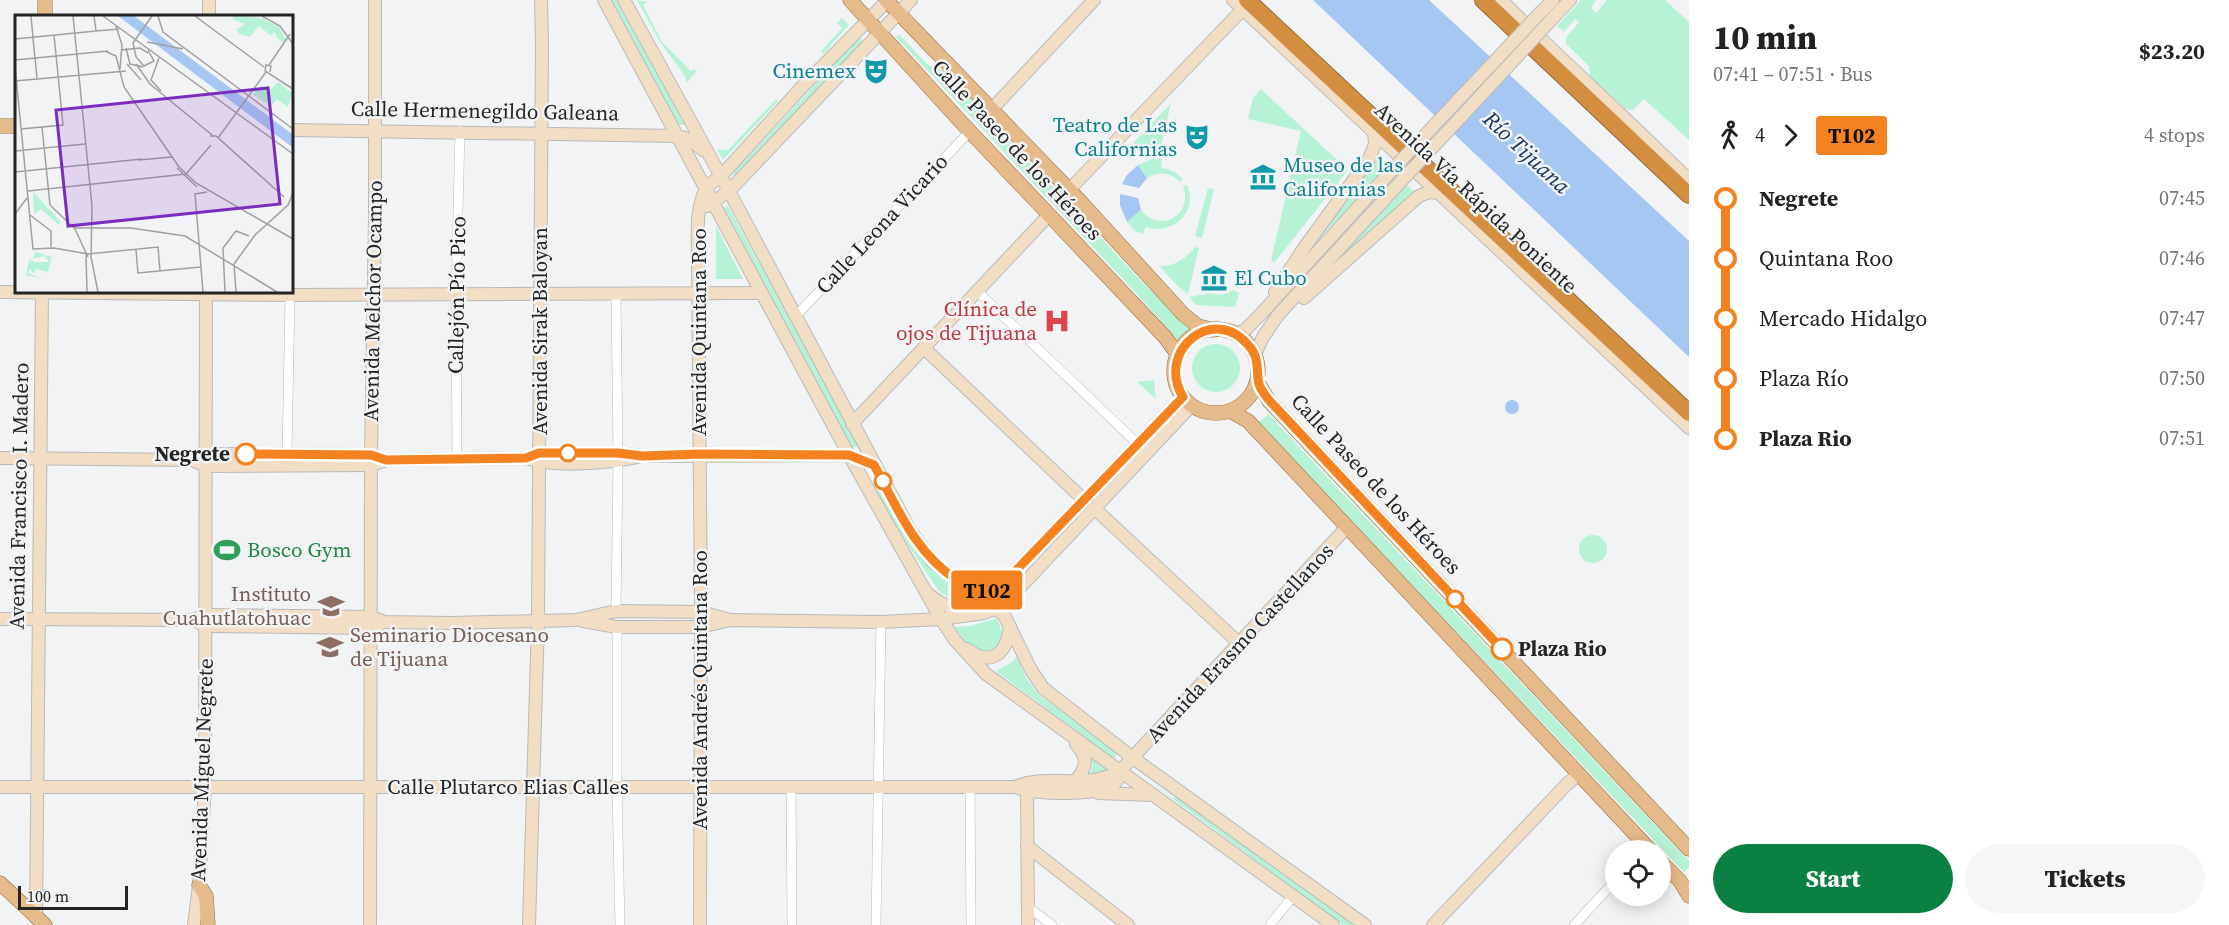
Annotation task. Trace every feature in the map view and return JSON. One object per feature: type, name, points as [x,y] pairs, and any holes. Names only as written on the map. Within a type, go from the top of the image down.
[{"type":"highway","points":[[1483,0],[1689,195]]},
{"type":"highway","points":[[1245,5],[1291,42],[1334,96]]},
{"type":"highway","name":"Avenida Vía Rápida Poniente","points":[[1291,42],[1689,413]]},
{"type":"highway","points":[[1510,261],[1576,309]]},
{"type":"main road","points":[[208,15],[209,0]]},
{"type":"main road","name":"Avenida Melchor Ocampo","points":[[370,925],[375,0]]},
{"type":"main road","name":"Avenida Sirak Baloyan","points":[[529,925],[538,621],[541,0]]},
{"type":"main road","points":[[604,0],[849,455],[954,639],[986,674],[1334,925]]},
{"type":"main road","points":[[624,0],[729,191],[874,465],[924,552],[946,572],[1004,615],[1031,670],[1043,688],[1133,758],[1365,925]]},
{"type":"main road","name":"Calle Paseo de los Héroes","points":[[850,0],[1165,338],[1178,355]]},
{"type":"main road","points":[[706,188],[887,0]]},
{"type":"main road","name":"Calle Paseo de los Héroes","points":[[887,0],[1069,190],[1183,314],[1198,326],[1213,330]]},
{"type":"main road","name":"Avenida Quintana Roo","points":[[700,210],[729,191],[911,0]]},
{"type":"main road","points":[[992,109],[1094,0]]},
{"type":"main road","name":"Avenida Vía Rápida Poniente","points":[[1233,0],[1245,5],[1334,96],[1689,428]]},
{"type":"main road","points":[[1502,0],[1517,0]]},
{"type":"main road","points":[[1502,0],[1552,51],[1611,104],[1689,180]]},
{"type":"main road","points":[[1255,354],[1278,315],[1405,177],[1546,16],[1553,0]]},
{"type":"main road","points":[[1235,334],[1245,330],[1393,169],[1546,16],[1570,0]]},
{"type":"main road","points":[[1069,190],[1162,95],[1245,5]]},
{"type":"main road","name":"Calle Hermenegildo Galeana","points":[[292,130],[541,132],[678,136]]},
{"type":"main road","points":[[1266,308],[1282,278],[1369,159],[1375,144],[1374,132]]},
{"type":"main road","points":[[678,136],[689,140],[706,152]]},
{"type":"main road","name":"Avenida Quintana Roo","points":[[700,454],[698,221],[706,188]]},
{"type":"main road","points":[[1278,315],[1296,304],[1419,196],[1429,192],[1438,193]]},
{"type":"main road","points":[[852,424],[1049,215]]},
{"type":"main road","points":[[0,292],[290,295],[761,293]]},
{"type":"main road","name":"Avenida Francisco I. Madero","points":[[37,923],[42,292]]},
{"type":"main road","name":"Avenida Miguel Negrete","points":[[194,925],[199,885],[205,787],[206,293]]},
{"type":"main road","points":[[1213,330],[1235,334],[1243,339],[1255,354],[1258,363],[1257,381],[1248,399],[1230,411],[1210,413],[1187,401],[1175,381],[1175,363],[1178,355],[1192,338],[1213,330]]},
{"type":"main road","points":[[924,348],[1084,500]]},
{"type":"main road","name":"Calle Paseo de los Héroes","points":[[1257,381],[1268,399],[1689,849]]},
{"type":"main road","points":[[1247,420],[1246,414],[1250,404],[1268,399]]},
{"type":"main road","points":[[970,588],[986,590],[997,588],[1004,583],[1137,443],[1187,401]]},
{"type":"main road","points":[[576,620],[617,627],[700,627],[730,620],[881,622],[972,616],[997,608],[1011,597],[1095,509],[1187,401]]},
{"type":"main road","points":[[1230,411],[1247,420],[1639,840]]},
{"type":"main road","points":[[206,460],[287,454],[371,460]]},
{"type":"main road","points":[[0,458],[386,460],[700,454],[849,455],[874,465]]},
{"type":"main road","name":"Avenida Andrés Quintana Roo","points":[[700,454],[700,925]]},
{"type":"main road","points":[[1095,509],[1240,644]]},
{"type":"main road","name":"Avenida Erasmo Castellanos","points":[[1120,771],[1347,527]]},
{"type":"main road","points":[[927,593],[939,602],[972,616]]},
{"type":"main road","points":[[0,619],[538,621],[576,620],[616,611],[701,612],[730,620]]},
{"type":"main road","points":[[954,639],[971,652],[990,657],[1005,649],[1010,626]]},
{"type":"main road","points":[[1065,732],[1082,751],[1086,761],[1083,772],[1074,782]]},
{"type":"main road","name":"Calle Plutarco Elias Calles","points":[[0,787],[1023,787],[1084,792],[1107,788],[1115,783],[1120,771]]},
{"type":"main road","name":"Calle Plutarco Elias Calles","points":[[1023,787],[1103,780],[1120,771]]},
{"type":"main road","points":[[1433,925],[1578,775]]},
{"type":"main road","points":[[1023,787],[1027,846],[1028,925]]},
{"type":"main road","points":[[1084,792],[1153,795]]},
{"type":"main road","points":[[1027,846],[1128,925]]},
{"type":"main road","points":[[1671,872],[1689,896]]},
{"type":"main road","points":[[0,883],[37,923]]},
{"type":"main road","points":[[199,885],[206,896],[208,925]]},
{"type":"main road","points":[[0,895],[37,923]]},
{"type":"street","name":"Callejón Pío Pico","points":[[457,459],[456,295],[460,131]]},
{"type":"street","name":"Calle Leona Vicario","points":[[795,317],[970,131]]},
{"type":"street","points":[[978,291],[1137,443]]},
{"type":"street","points":[[287,454],[290,295]]},
{"type":"street","points":[[616,295],[618,457],[616,611]]},
{"type":"street","points":[[876,925],[881,622]]},
{"type":"street","points":[[617,627],[620,925]]},
{"type":"street","points":[[791,787],[792,925]]},
{"type":"street","points":[[970,787],[971,925]]},
{"type":"street","points":[[1574,925],[1605,892]]},
{"type":"street","points":[[1270,925],[1293,896]]},
{"type":"street","points":[[1028,907],[1052,925]]},
{"type":"green space","points":[[612,0],[618,0],[685,125],[678,125]]},
{"type":"green space","points":[[637,0],[647,2],[643,5],[662,42],[691,71],[694,69],[697,71],[686,83],[685,76],[660,42]]},
{"type":"green space","points":[[1581,0],[1596,0],[1591,8],[1596,13],[1607,0],[1665,0],[1689,22],[1689,140],[1644,99],[1633,110],[1626,109],[1590,76],[1589,66],[1566,44],[1566,38],[1579,22],[1575,19],[1564,32],[1557,26]]},
{"type":"green space","points":[[842,18],[849,25],[823,54],[821,51],[842,28],[837,23]]},
{"type":"green space","points":[[899,34],[928,65],[944,71],[1146,286],[1192,330],[1179,342],[1137,294],[896,37]]},
{"type":"green space","points":[[859,37],[863,41],[735,177],[732,174]]},
{"type":"green space","points":[[1261,89],[1348,170],[1274,263],[1271,260],[1301,131],[1248,119],[1253,98]]},
{"type":"green space","points":[[776,99],[778,101],[723,160],[717,149],[728,150]]},
{"type":"green space","points":[[1171,103],[1161,146],[1140,146],[1123,154]]},
{"type":"green space","points":[[1162,158],[1161,167],[1175,172],[1183,179],[1180,182],[1164,174],[1156,174],[1147,178],[1138,165],[1152,159]]},
{"type":"green space","points":[[1378,158],[1388,167],[1309,249]]},
{"type":"green space","points":[[1187,185],[1190,195],[1189,204],[1181,220],[1174,225],[1156,229],[1146,227],[1143,234],[1135,231],[1127,222],[1141,210],[1157,220],[1166,221],[1173,218],[1180,213],[1184,205],[1183,186]]},
{"type":"green space","points":[[1407,185],[1415,192],[1331,267],[1330,266]]},
{"type":"green space","points":[[1208,188],[1214,189],[1202,238],[1195,236]]},
{"type":"green space","points":[[728,206],[859,447],[849,447],[724,208]]},
{"type":"green space","points":[[716,226],[743,279],[716,279]]},
{"type":"green space","points":[[1195,247],[1199,248],[1188,294],[1159,266],[1179,261]]},
{"type":"green space","points":[[1233,290],[1239,293],[1235,307],[1196,305],[1189,297],[1209,293],[1222,295]]},
{"type":"green space","points":[[1216,344],[1233,351],[1240,368],[1233,385],[1216,392],[1199,385],[1192,368],[1199,351]]},
{"type":"green space","points":[[1154,380],[1156,399],[1137,382]]},
{"type":"green space","points":[[1268,414],[1669,840],[1654,840],[1258,423]]},
{"type":"green space","points":[[873,486],[887,501],[929,567],[983,605],[959,602],[938,590],[891,519]]},
{"type":"green space","points":[[1593,535],[1603,539],[1607,549],[1603,559],[1593,563],[1583,559],[1579,549],[1583,539]]},
{"type":"green space","points":[[997,618],[1002,632],[1001,646],[993,649],[979,650],[969,644],[954,627],[970,626]]},
{"type":"green space","points":[[1017,656],[1026,678],[1038,694],[1117,752],[1116,757],[1113,758],[996,671],[1012,662]]},
{"type":"green space","points":[[1090,756],[1108,769],[1090,776],[1093,765]]},
{"type":"green space","points":[[1142,776],[1173,798],[1181,798],[1358,925],[1343,925]]},
{"type":"green space","points":[[1671,842],[1689,861],[1689,867],[1684,872],[1671,858]]},
{"type":"water","name":"Río Tijuana","points":[[1313,0],[1429,0],[1689,241],[1689,357]]},
{"type":"water","points":[[1138,165],[1147,178],[1139,188],[1122,184],[1127,175]]},
{"type":"water","points":[[1120,194],[1138,198],[1141,210],[1127,222],[1120,205]]},
{"type":"water","points":[[1509,400],[1515,400],[1519,407],[1515,414],[1509,414],[1505,410],[1505,404]]},
{"type":"bus line","name":"T102","points":[[246,454],[371,455],[386,460],[526,458],[539,453],[618,453],[642,456],[849,455],[874,465],[910,531],[933,562],[970,588],[986,590],[997,588],[1004,583],[1183,397],[1175,381],[1174,372],[1175,363],[1183,345],[1202,332],[1228,331],[1243,339],[1255,354],[1258,363],[1257,381],[1268,399],[1502,649]]},
{"type":"place","name":"Cinemex","points":[[876,71]]},
{"type":"place","name":"Teatro de Las Californias","points":[[1197,137]]},
{"type":"place","name":"Museo de las Californias","points":[[1263,177]]},
{"type":"place","name":"El Cubo","points":[[1214,278]]},
{"type":"place","name":"Clínica de ojos de Tijuana","points":[[1057,321]]},
{"type":"place","name":"Negrete","points":[[246,454]]},
{"type":"place","name":"Bosco Gym","points":[[227,550]]},
{"type":"place","name":"Instituto Cuahutlatohuac","points":[[331,606]]},
{"type":"place","name":"Seminario Diocesano de Tijuana","points":[[330,647]]},
{"type":"place","name":"Plaza Rio","points":[[1502,649]]}]
